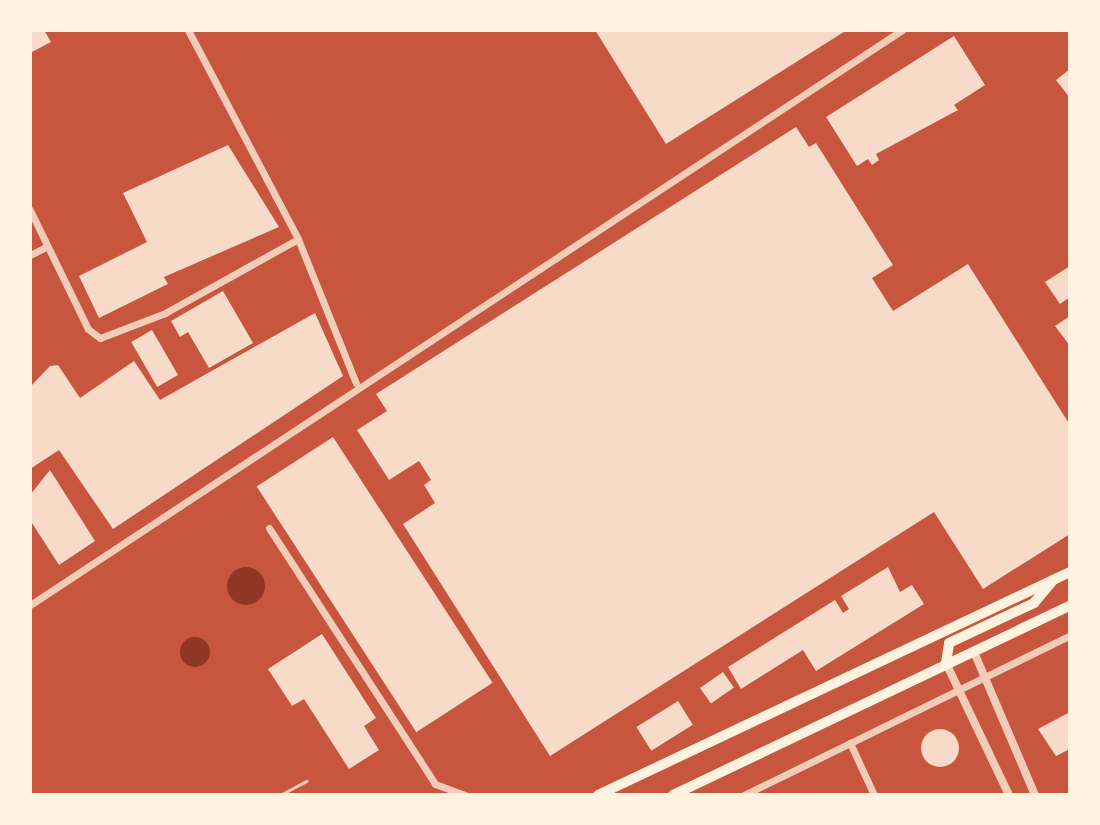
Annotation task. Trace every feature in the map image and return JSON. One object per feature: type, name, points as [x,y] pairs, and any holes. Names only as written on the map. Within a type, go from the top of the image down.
[{"type":"main road","points":[[598,795],[1070,572]]},
{"type":"main road","points":[[946,663],[949,643],[1034,603],[1053,578]]},
{"type":"main road","points":[[673,795],[1070,606]]},
{"type":"street","points":[[188,30],[298,239],[356,383]]},
{"type":"street","points":[[30,605],[356,383],[902,30]]},
{"type":"street","points":[[30,210],[88,329],[100,338],[165,313],[298,239]]},
{"type":"street","points":[[30,255],[46,247]]},
{"type":"street","points":[[269,528],[435,784],[465,795]]},
{"type":"street","points":[[744,795],[1070,635]]},
{"type":"street","points":[[974,652],[1035,795]]},
{"type":"street","points":[[946,663],[1009,795]]},
{"type":"street","points":[[850,743],[874,795]]},
{"type":"lane","points":[[280,795],[306,781]]},
{"type":"shaded area","points":[[246,567],[259,573],[265,586],[259,599],[246,605],[233,599],[227,586],[233,573]]},
{"type":"shaded area","points":[[195,637],[201,638],[209,646],[209,658],[201,666],[195,667],[189,666],[181,658],[180,652],[181,646],[189,638]]},
{"type":"building","points":[[30,30],[44,30],[51,42],[30,53]]},
{"type":"building","points":[[595,30],[847,30],[666,144]]},
{"type":"building","points":[[954,36],[985,85],[954,105],[958,110],[876,154],[879,160],[872,165],[868,159],[857,166],[826,117]]},
{"type":"building","points":[[1070,69],[1070,98],[1056,80]]},
{"type":"building","points":[[796,127],[809,147],[816,143],[893,265],[872,278],[893,311],[968,264],[1070,425],[1070,534],[983,589],[934,512],[550,756],[403,524],[435,503],[424,485],[431,480],[419,461],[389,480],[357,430],[387,411],[376,394]]},
{"type":"building","points":[[228,145],[279,227],[164,277],[168,284],[99,318],[79,276],[147,242],[123,193]]},
{"type":"building","points":[[1070,266],[1070,297],[1060,304],[1045,282]]},
{"type":"building","points":[[223,291],[253,343],[209,368],[188,332],[180,337],[171,321]]},
{"type":"building","points":[[315,313],[343,376],[113,529],[59,450],[30,469],[30,387],[50,366],[58,365],[80,398],[134,361],[160,400]]},
{"type":"building","points":[[1070,316],[1070,346],[1055,326]]},
{"type":"building","points":[[152,330],[178,375],[157,387],[131,342]]},
{"type":"building","points":[[333,437],[493,683],[416,732],[257,487]]},
{"type":"building","points":[[50,470],[95,541],[59,565],[30,520],[30,495]]},
{"type":"building","points":[[888,567],[900,592],[912,585],[924,604],[816,671],[803,650],[741,689],[728,667],[835,600],[843,613],[849,609],[841,596]]},
{"type":"building","points":[[322,634],[376,718],[364,726],[379,750],[349,769],[304,699],[292,706],[268,669]]},
{"type":"building","points":[[723,672],[734,688],[711,704],[700,688]]},
{"type":"building","points":[[678,701],[693,725],[651,751],[636,727]]},
{"type":"building","points":[[1070,712],[1070,749],[1056,756],[1038,729]]},
{"type":"building","points":[[940,729],[953,735],[959,748],[953,761],[940,767],[927,761],[921,748],[927,735]]}]
